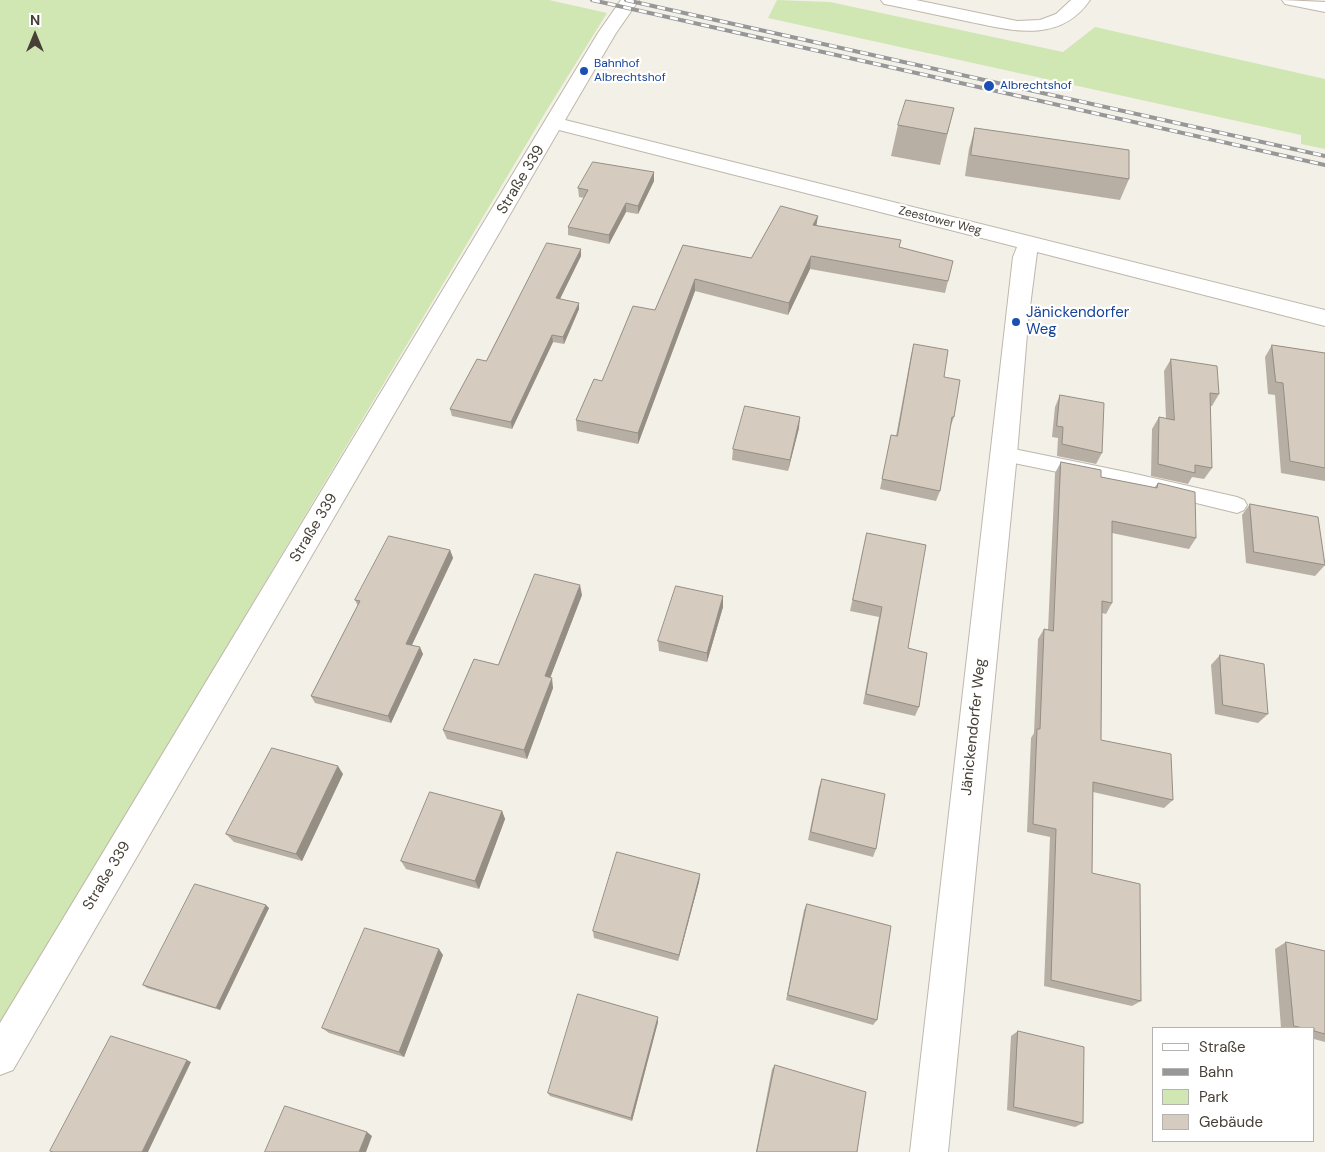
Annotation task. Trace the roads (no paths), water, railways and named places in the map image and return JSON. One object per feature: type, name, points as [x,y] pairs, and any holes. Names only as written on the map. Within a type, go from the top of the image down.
[{"type":"street","name":"Straße 339","points":[[0,1057],[607,33],[630,0]]},
{"type":"street","points":[[890,0],[1017,26],[1042,25],[1062,18],[1081,0]]},
{"type":"street","points":[[1291,0],[1325,7]]},
{"type":"street","name":"Zeestower Weg","points":[[554,124],[1325,318]]},
{"type":"street","name":"Jänickendorfer Weg","points":[[928,1152],[1024,257],[1030,243]]},
{"type":"lane","points":[[1004,454],[1131,480],[1238,505]]},
{"type":"railway","points":[[592,0],[1325,165]]},
{"type":"railway","points":[[626,0],[1325,156]]},
{"type":"place","name":"Bahnhof Albrechtshof","points":[[584,71]]},
{"type":"place","name":"Albrechtshof","points":[[989,86]]},
{"type":"place","name":"Jänickendorfer Weg","points":[[1016,322]]}]
